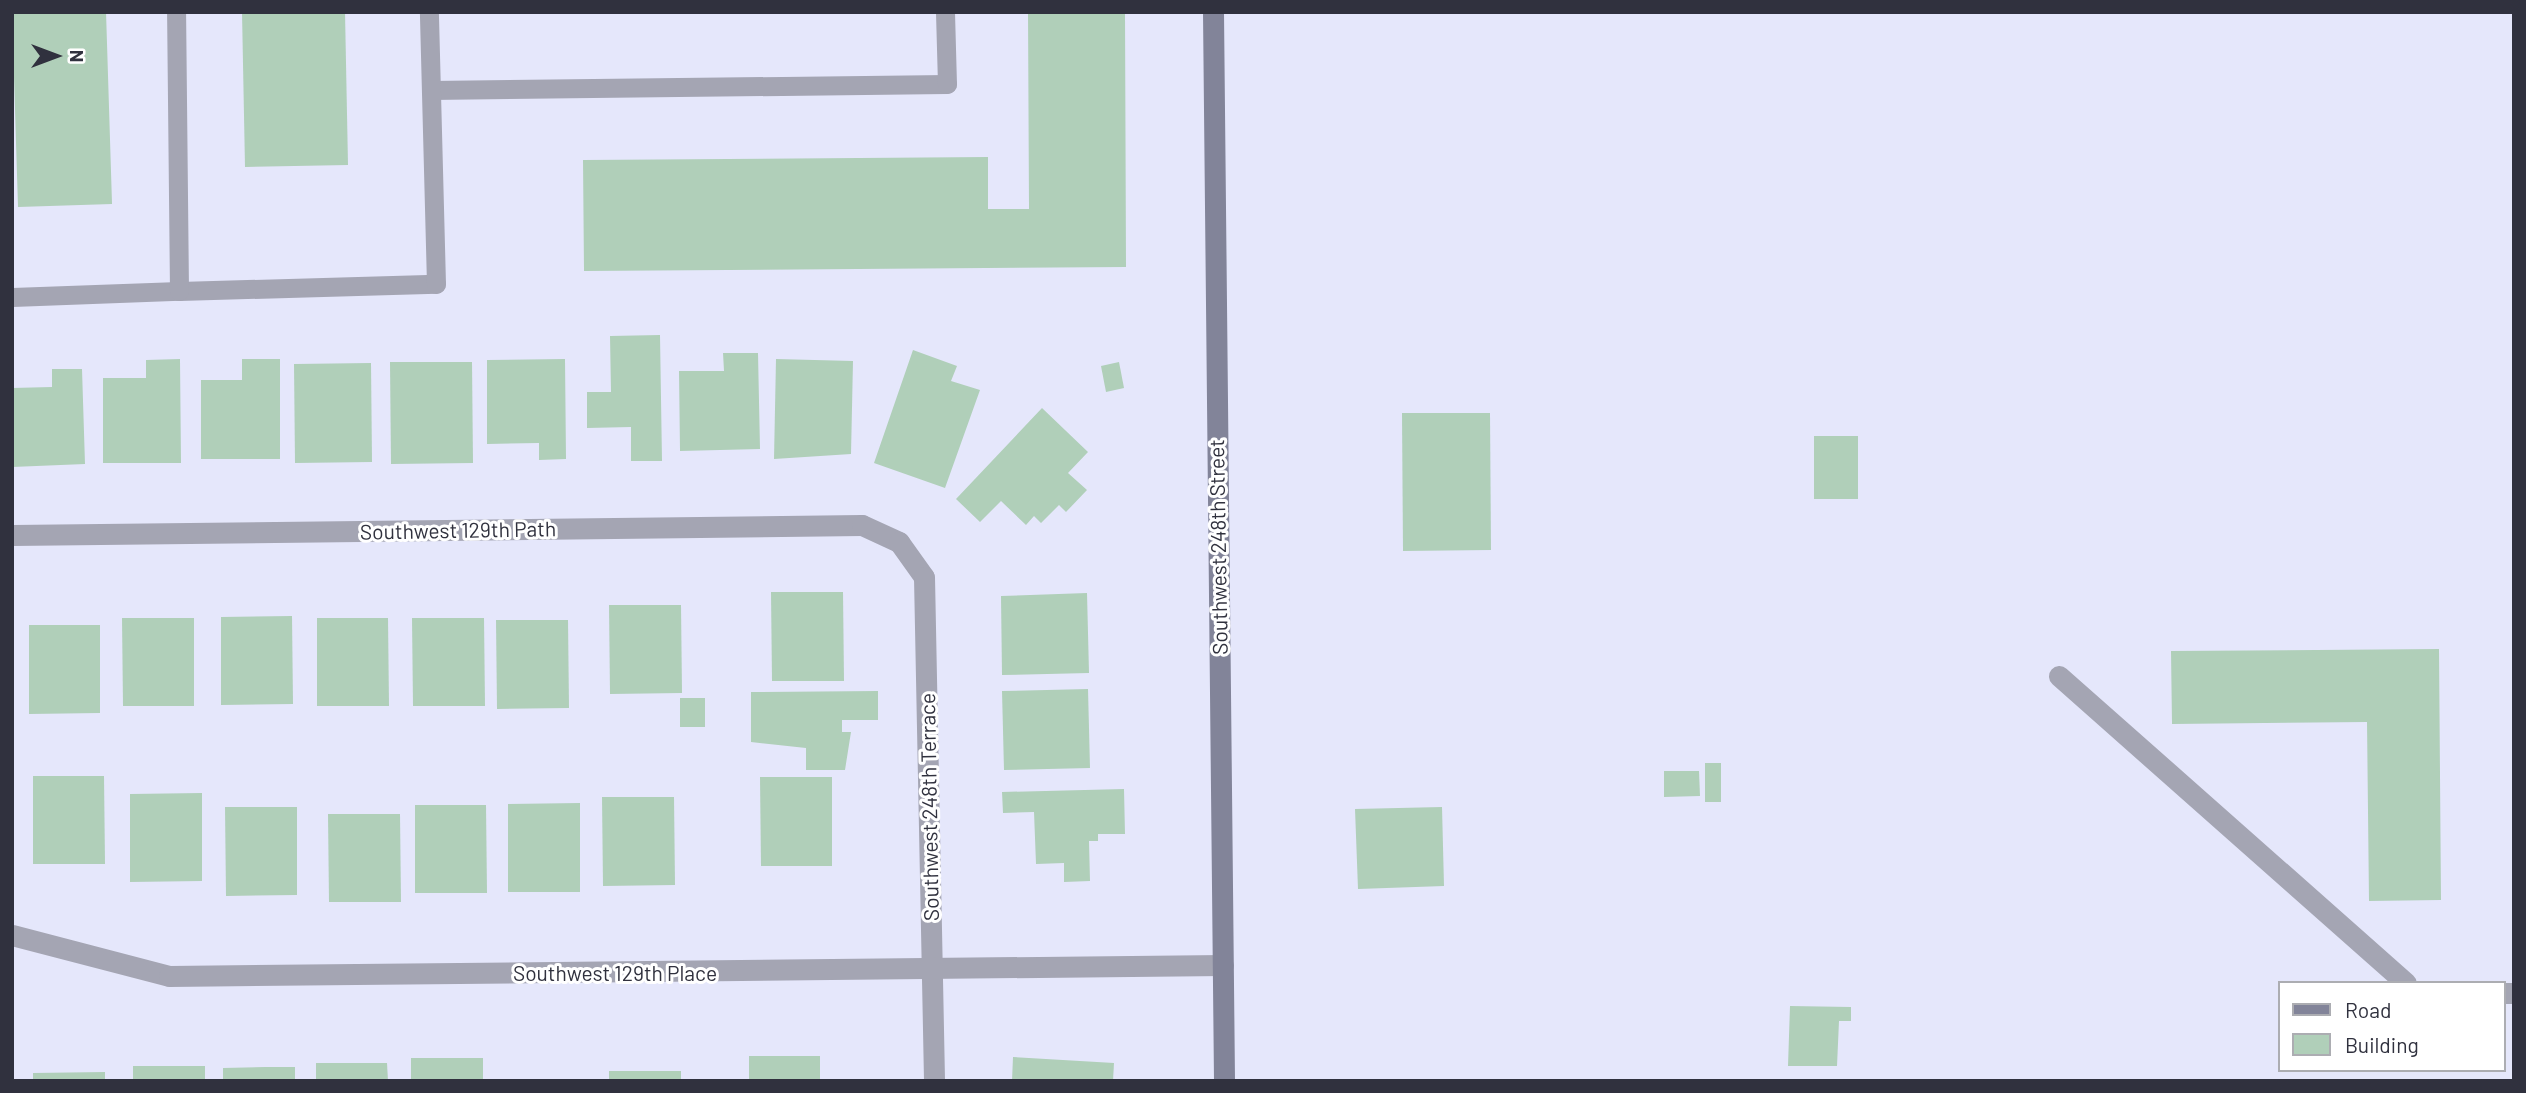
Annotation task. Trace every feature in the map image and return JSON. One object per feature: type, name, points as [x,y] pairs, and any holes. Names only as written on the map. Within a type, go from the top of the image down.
[{"type":"street","name":"Southwest 248th Street","points":[[1213,12],[1224,1081]]},
{"type":"street","name":"Southwest 129th Path","points":[[12,534],[862,525],[899,542]]},
{"type":"street","name":"Southwest 248th Terrace","points":[[899,542],[924,577],[934,1081]]},
{"type":"street","points":[[2059,676],[2404,981]]},
{"type":"street","name":"Southwest 129th Place","points":[[12,936],[169,976],[932,971],[1223,965]]},
{"type":"lane","points":[[176,12],[179,291]]},
{"type":"lane","points":[[12,297],[436,284],[429,12]]},
{"type":"lane","points":[[431,90],[947,84],[945,12]]},
{"type":"building","points":[[12,12],[106,12],[112,204],[18,207]]},
{"type":"building","points":[[242,12],[345,12],[348,165],[245,167]]},
{"type":"building","points":[[1028,12],[1125,12],[1126,267],[584,271],[583,160],[988,157],[988,209],[1029,209]]},
{"type":"building","points":[[660,335],[662,461],[631,461],[631,427],[587,428],[587,392],[611,392],[610,336]]},
{"type":"building","points":[[913,350],[957,366],[951,381],[980,390],[945,488],[874,463]]},
{"type":"building","points":[[723,353],[758,353],[760,449],[680,451],[679,371],[724,371]]},
{"type":"building","points":[[180,359],[181,463],[103,463],[103,378],[146,378],[146,360]]},
{"type":"building","points":[[242,359],[280,359],[280,459],[201,459],[201,380],[242,380]]},
{"type":"building","points":[[565,359],[566,459],[539,460],[539,443],[487,444],[487,360]]},
{"type":"building","points":[[776,359],[853,361],[851,454],[774,459]]},
{"type":"building","points":[[390,362],[472,362],[473,463],[391,464]]},
{"type":"building","points":[[1119,362],[1124,388],[1106,392],[1101,366]]},
{"type":"building","points":[[371,363],[372,462],[295,463],[294,364]]},
{"type":"building","points":[[52,369],[82,369],[85,464],[12,467],[12,388],[52,387]]},
{"type":"building","points":[[1042,408],[1088,452],[1068,473],[1087,490],[1066,512],[1059,505],[1041,523],[1034,516],[1026,525],[1001,501],[980,522],[956,499]]},
{"type":"building","points":[[1402,413],[1490,413],[1491,550],[1403,551]]},
{"type":"building","points":[[1814,436],[1858,436],[1858,499],[1814,499]]},
{"type":"building","points":[[771,592],[843,592],[844,681],[772,681]]},
{"type":"building","points":[[1087,593],[1089,673],[1002,675],[1001,596]]},
{"type":"building","points":[[609,605],[681,605],[682,693],[610,694]]},
{"type":"building","points":[[292,616],[293,704],[221,705],[221,617]]},
{"type":"building","points":[[122,618],[194,618],[194,706],[123,706]]},
{"type":"building","points":[[317,618],[388,618],[389,706],[317,706]]},
{"type":"building","points":[[412,618],[484,618],[485,706],[413,706]]},
{"type":"building","points":[[496,620],[568,620],[569,708],[497,709]]},
{"type":"building","points":[[29,625],[100,625],[100,713],[29,714]]},
{"type":"building","points":[[2439,649],[2441,900],[2369,901],[2367,722],[2172,724],[2171,651]]},
{"type":"building","points":[[1088,689],[1090,768],[1004,770],[1002,691]]},
{"type":"building","points":[[878,691],[878,720],[842,720],[842,732],[851,732],[845,770],[806,770],[806,748],[751,742],[751,692]]},
{"type":"building","points":[[680,698],[705,698],[705,727],[680,727]]},
{"type":"building","points":[[1705,763],[1721,763],[1721,802],[1705,802]]},
{"type":"building","points":[[1664,771],[1699,771],[1700,796],[1664,797]]},
{"type":"building","points":[[33,776],[104,776],[105,864],[33,864]]},
{"type":"building","points":[[760,777],[832,777],[832,866],[761,866]]},
{"type":"building","points":[[1124,789],[1125,834],[1098,834],[1098,841],[1089,841],[1090,881],[1064,882],[1064,863],[1036,864],[1034,812],[1003,813],[1002,792]]},
{"type":"building","points":[[202,793],[202,881],[130,882],[130,794]]},
{"type":"building","points":[[602,797],[674,797],[675,885],[603,886]]},
{"type":"building","points":[[580,803],[580,892],[508,892],[508,804]]},
{"type":"building","points":[[415,805],[486,805],[487,893],[415,893]]},
{"type":"building","points":[[225,807],[297,807],[297,895],[226,896]]},
{"type":"building","points":[[1442,807],[1444,886],[1358,889],[1355,809]]},
{"type":"building","points":[[328,814],[400,814],[401,902],[329,902]]},
{"type":"building","points":[[1790,1006],[1851,1007],[1851,1021],[1839,1021],[1837,1066],[1788,1066]]},
{"type":"building","points":[[749,1056],[820,1056],[820,1081],[749,1081]]},
{"type":"building","points":[[1013,1057],[1114,1063],[1113,1081],[1012,1081]]},
{"type":"building","points":[[411,1058],[483,1058],[483,1081],[411,1081]]},
{"type":"building","points":[[316,1063],[387,1063],[388,1081],[316,1081]]},
{"type":"building","points":[[133,1066],[205,1066],[205,1081],[133,1081]]},
{"type":"building","points":[[295,1067],[295,1081],[223,1081],[223,1068]]},
{"type":"building","points":[[609,1071],[681,1071],[681,1081],[609,1081]]},
{"type":"building","points":[[105,1072],[105,1081],[33,1081],[33,1073]]}]
